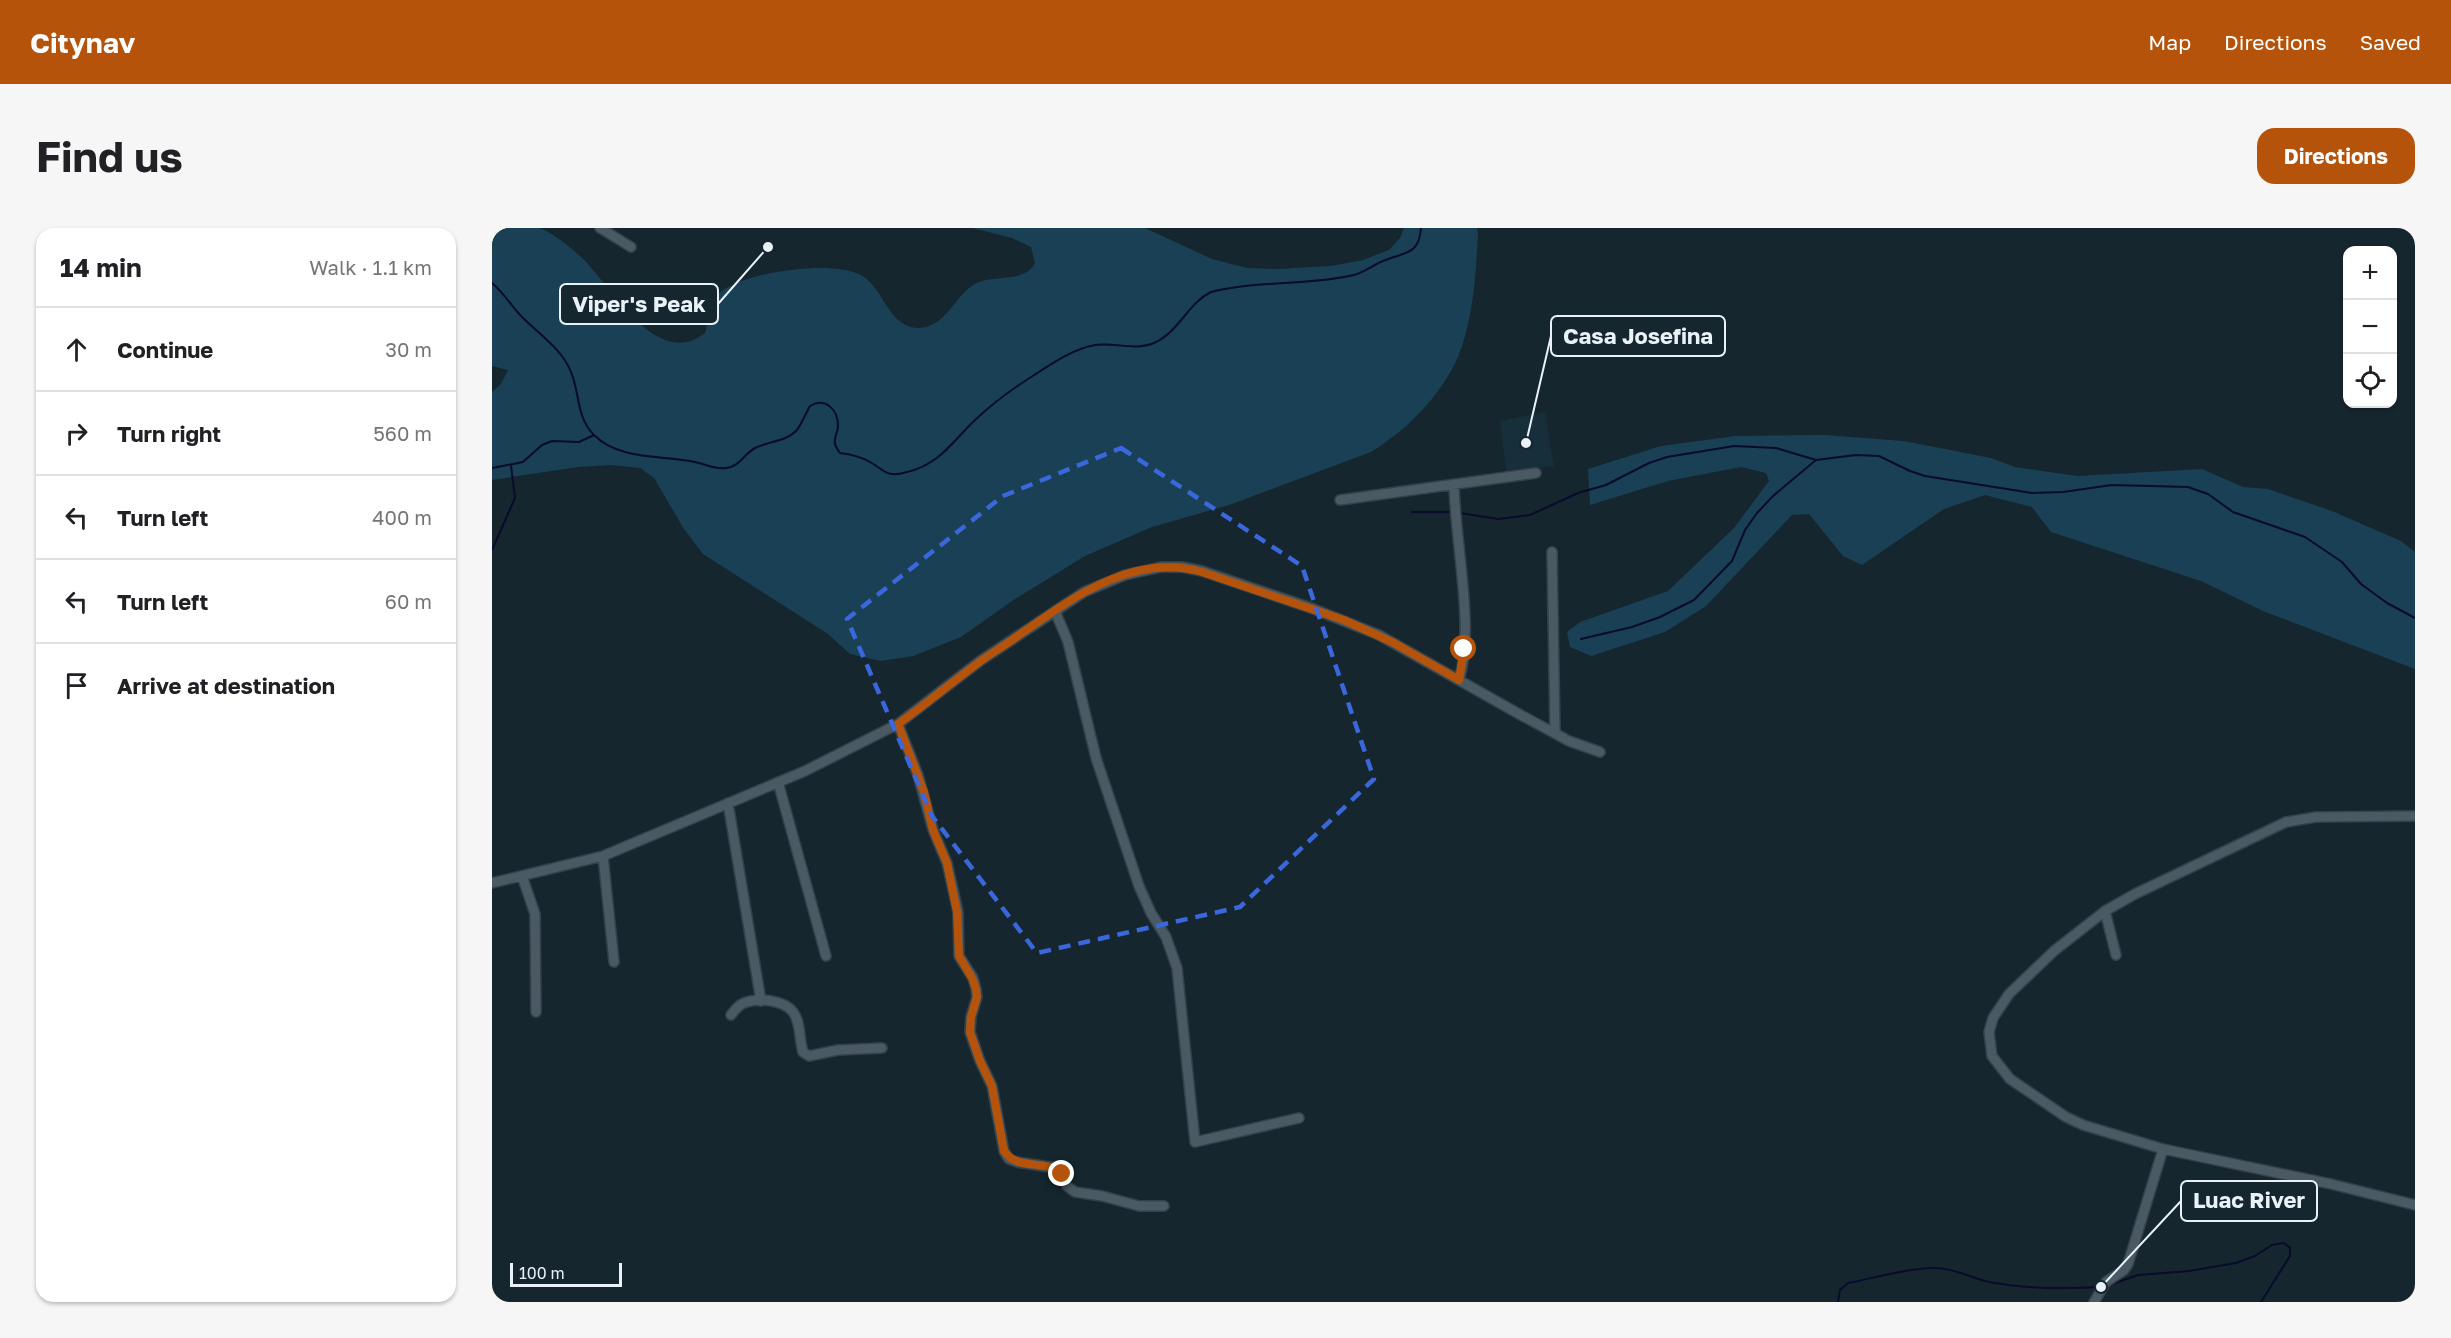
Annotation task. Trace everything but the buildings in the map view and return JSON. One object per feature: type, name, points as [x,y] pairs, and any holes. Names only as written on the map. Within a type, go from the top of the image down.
[{"type":"street","points":[[600,228],[631,247]]},
{"type":"street","points":[[1340,500],[1536,473]]},
{"type":"street","points":[[1454,485],[1464,613],[1464,656],[1459,680]]},
{"type":"street","points":[[1552,552],[1555,733]]},
{"type":"street","points":[[492,883],[603,856],[805,771],[898,724],[980,661],[1084,592],[1113,579],[1148,569],[1182,567],[1344,620],[1394,643],[1578,745],[1600,752]]},
{"type":"street","points":[[1055,611],[1072,659],[1096,758],[1139,886],[1173,953],[1177,968],[1195,1142],[1299,1118]]},
{"type":"street","points":[[898,724],[921,784],[933,830],[947,863],[957,912],[959,956],[976,989],[977,997],[971,1017],[970,1032],[992,1086],[1004,1151],[1009,1159],[1017,1162],[1056,1168],[1076,1192],[1102,1196],[1132,1205],[1164,1206]]},
{"type":"street","points":[[778,782],[826,956]]},
{"type":"street","points":[[728,803],[761,1001]]},
{"type":"street","points":[[2415,816],[2316,817],[2286,822],[2134,894],[2105,911],[2054,951],[2009,994],[1993,1018],[1989,1032],[1992,1056],[2010,1079],[2066,1117],[2083,1125],[2163,1149],[2331,1184],[2415,1205]]},
{"type":"street","points":[[603,856],[614,962]]},
{"type":"street","points":[[522,876],[536,914],[536,1012]]},
{"type":"street","points":[[2105,911],[2116,955]]},
{"type":"street","points":[[731,1015],[745,1002],[774,1002],[792,1010],[796,1017],[803,1052],[809,1056],[838,1050],[882,1048]]},
{"type":"street","points":[[2094,1302],[2106,1282],[2124,1270],[2128,1264],[2163,1149]]},
{"type":"highlighted area","points":[[1121,448],[1302,566],[1374,779],[1240,907],[1037,953],[932,816],[847,619],[1003,496]]},
{"type":"shaded area","points":[[492,228],[538,228],[550,233],[583,259],[638,322],[654,334],[671,342],[688,342],[705,333],[714,299],[729,287],[765,274],[809,268],[847,270],[861,275],[869,281],[900,321],[918,328],[929,326],[945,315],[973,285],[982,281],[1025,273],[1035,263],[1031,247],[1012,238],[973,228],[1145,228],[1212,259],[1247,268],[1277,269],[1331,266],[1363,260],[1389,250],[1400,238],[1404,228],[1477,228],[1478,233],[1472,304],[1456,362],[1425,407],[1385,443],[1371,452],[1229,505],[1152,527],[1085,556],[1015,599],[961,637],[913,656],[881,661],[850,654],[828,634],[703,554],[684,529],[654,478],[640,468],[611,465],[578,467],[492,480],[492,392],[501,384],[508,370],[492,366]]},
{"type":"shaded area","points":[[1545,412],[1554,466],[1506,471],[1500,421]]},
{"type":"shaded area","points":[[1824,435],[1904,441],[1991,458],[2015,467],[2077,476],[2202,469],[2243,487],[2268,489],[2332,511],[2401,541],[2415,552],[2415,669],[2263,611],[2201,581],[2051,532],[2032,507],[1985,495],[1944,509],[1862,565],[1843,556],[1809,514],[1792,515],[1706,606],[1665,632],[1591,656],[1570,647],[1567,632],[1580,622],[1668,591],[1734,528],[1769,481],[1766,473],[1741,467],[1668,481],[1590,505],[1588,469],[1661,446],[1735,436]]},
{"type":"waterway","points":[[492,283],[522,317],[562,356],[574,380],[581,413],[588,428],[604,443],[616,449],[642,456],[683,460],[718,468],[731,467],[755,448],[793,434],[810,406],[821,403],[830,406],[836,414],[838,426],[835,444],[840,453],[863,459],[887,473],[900,474],[918,469],[937,458],[999,399],[1041,370],[1068,355],[1095,345],[1139,346],[1154,343],[1170,332],[1196,303],[1211,292],[1246,286],[1319,281],[1358,274],[1409,252],[1417,244],[1421,228]]},
{"type":"waterway","points":[[492,468],[523,462],[542,445],[552,441],[579,442],[594,435]]},
{"type":"waterway","points":[[1460,513],[1498,519],[1530,515],[1578,493],[1606,485],[1649,463],[1667,457],[1734,446],[1776,448],[1816,460],[1856,455],[1879,456],[1925,476],[2032,493],[2063,492],[2112,485],[2188,487],[2208,494],[2233,512],[2305,537],[2342,562],[2361,584],[2387,603],[2415,618]]},
{"type":"waterway","points":[[1581,639],[1632,627],[1660,617],[1694,600],[1732,561],[1745,530],[1757,513],[1773,496],[1816,460]]},
{"type":"waterway","points":[[492,550],[515,498],[511,466]]},
{"type":"waterway","points":[[1412,512],[1451,512]]},
{"type":"waterway","points":[[2109,1285],[2138,1275],[2189,1271],[2236,1263],[2255,1256],[2272,1245],[2284,1243],[2290,1248],[2290,1256],[2261,1302]]},
{"type":"waterway","points":[[1838,1302],[1840,1290],[1848,1283],[1931,1268],[1946,1269],[1989,1282],[2017,1286],[2100,1287]]},
{"type":"place","name":"Viper's Peak","points":[[768,247]]},
{"type":"place","name":"Casa Josefina","points":[[1526,443]]},
{"type":"place","name":"Luac River","points":[[2101,1287]]},
{"type":"route","points":[[1062,1174],[1056,1168],[1026,1165],[1009,1159],[1004,1151],[992,1086],[970,1032],[971,1017],[977,997],[976,989],[959,956],[959,924],[947,863],[933,830],[924,792],[898,724],[980,661],[1084,592],[1125,574],[1161,567],[1182,567],[1202,572],[1344,620],[1394,643],[1459,680],[1464,649]]}]
